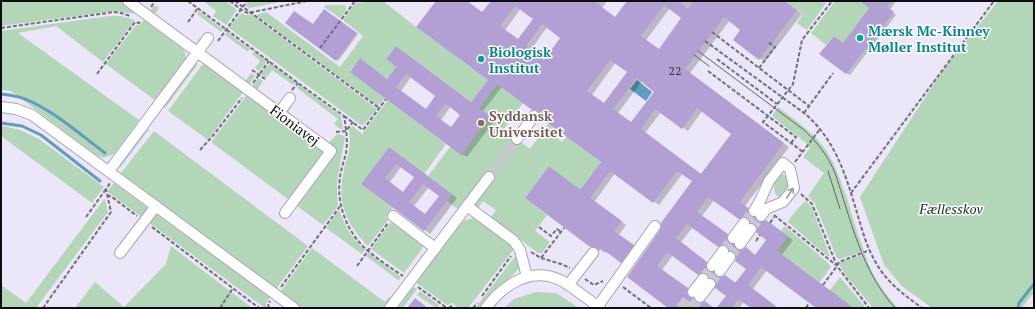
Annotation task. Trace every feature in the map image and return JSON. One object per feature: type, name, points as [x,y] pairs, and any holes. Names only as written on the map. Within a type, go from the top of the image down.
[{"type":"street","name":"Fioniavej","points":[[128,1],[330,151],[285,213]]},
{"type":"street","points":[[112,174],[197,52],[212,40]]},
{"type":"street","points":[[279,113],[290,98]]},
{"type":"street","points":[[1,107],[16,109],[32,115],[294,308]]},
{"type":"street","points":[[517,139],[534,116]]},
{"type":"street","points":[[782,163],[790,169],[794,188],[783,202],[760,212],[759,203],[769,181],[782,163]]},
{"type":"street","points":[[390,308],[489,176]]},
{"type":"street","points":[[120,253],[156,206]]},
{"type":"street","points":[[467,206],[514,241],[520,250],[528,277]]},
{"type":"street","points":[[392,218],[436,248]]},
{"type":"street","points":[[486,308],[508,285],[528,277],[545,275],[562,280],[599,307],[655,226]]},
{"type":"street","points":[[737,241],[748,226]]},
{"type":"street","points":[[568,285],[593,253]]},
{"type":"street","points":[[716,268],[727,254]]},
{"type":"street","points":[[696,295],[706,282]]},
{"type":"path","points":[[1,28],[114,12],[136,18],[144,13],[155,1]]},
{"type":"path","points":[[230,1],[250,12],[379,108]]},
{"type":"path","points":[[235,1],[242,8]]},
{"type":"path","points":[[212,40],[247,1]]},
{"type":"path","points":[[250,12],[307,1]]},
{"type":"path","points":[[343,1],[356,1]]},
{"type":"path","points":[[320,48],[356,1]]},
{"type":"path","points":[[820,129],[803,152],[763,122],[793,84],[802,40],[832,1]]},
{"type":"path","points":[[851,193],[994,1]]},
{"type":"path","points":[[188,22],[198,8]]},
{"type":"path","points":[[96,74],[135,22],[139,23],[144,13]]},
{"type":"path","points":[[712,32],[810,106]]},
{"type":"path","points":[[705,41],[804,113],[820,129],[838,157],[845,173],[870,250],[880,270],[893,285],[922,308]]},
{"type":"path","points":[[759,68],[775,47],[768,42]]},
{"type":"path","points":[[717,59],[777,104]]},
{"type":"path","points":[[200,150],[212,137],[269,61]]},
{"type":"path","points":[[252,70],[265,79]]},
{"type":"path","points":[[708,71],[796,137],[791,143]]},
{"type":"path","points":[[804,113],[833,73]]},
{"type":"path","points":[[344,116],[363,130],[386,99]]},
{"type":"path","points":[[336,132],[346,130],[353,122]]},
{"type":"path","points":[[86,217],[106,189],[112,174]]},
{"type":"path","points":[[794,188],[812,204],[837,266]]},
{"type":"path","points":[[43,308],[111,212],[106,189]]},
{"type":"path","points":[[107,196],[112,197],[259,308]]},
{"type":"path","points":[[269,308],[268,304],[341,205]]},
{"type":"path","points":[[760,212],[775,216],[837,266],[869,308]]},
{"type":"path","points":[[770,223],[775,216]]},
{"type":"path","points":[[357,266],[392,218]]},
{"type":"path","points":[[539,227],[551,236],[557,229],[561,232]]},
{"type":"path","points":[[541,258],[564,228]]},
{"type":"path","points":[[473,308],[514,252],[525,249],[541,258],[561,264],[594,285],[610,277],[651,308]]},
{"type":"path","points":[[823,285],[839,262],[870,250]]},
{"type":"path","points":[[410,282],[448,308],[451,306],[454,308]]},
{"type":"path","points":[[220,308],[233,288]]},
{"type":"path","points":[[806,308],[810,303]]},
{"type":"green space","points":[[1,1],[120,1],[138,14],[114,11],[1,26]]},
{"type":"green space","points":[[203,1],[226,1],[237,10],[226,25],[213,16],[216,11]]},
{"type":"green space","points":[[249,1],[284,1],[250,8],[245,6]]},
{"type":"green space","points":[[383,1],[488,80],[471,102],[396,46],[386,59],[396,67],[387,79],[360,59],[350,71],[385,98],[378,106],[256,15],[266,12],[340,67],[363,36],[343,20],[355,3]]},
{"type":"green space","points":[[790,1],[824,1],[826,3],[807,30],[797,23],[803,14],[788,3]]},
{"type":"green space","points":[[835,1],[870,1],[869,8],[843,43],[834,36],[826,45],[811,33]]},
{"type":"green space","name":"Fællesskov","points":[[998,1],[1034,1],[1034,292],[1022,308],[932,308],[902,286],[884,265],[860,197],[943,70]]},
{"type":"green space","points":[[326,5],[345,5],[345,12],[340,18],[324,7]]},
{"type":"green space","points":[[153,6],[159,8],[155,14],[196,44],[200,38],[201,41],[196,46],[153,16],[151,11]]},
{"type":"green space","points":[[199,11],[223,29],[221,32],[197,14]]},
{"type":"green space","points":[[241,13],[252,15],[377,109],[364,125],[361,125],[229,28]]},
{"type":"green space","points":[[109,16],[121,16],[135,20],[103,62],[56,26],[18,33],[139,120],[114,154],[104,158],[96,155],[11,91],[1,90],[1,31]]},
{"type":"green space","points":[[144,20],[184,50],[186,57],[185,61],[156,101],[106,64],[136,25],[139,25]]},
{"type":"green space","points":[[227,32],[250,49],[248,52],[225,35]]},
{"type":"green space","points":[[254,51],[266,60],[259,71],[255,68],[260,61],[252,54]]},
{"type":"green space","points":[[211,55],[245,81],[251,73],[255,76],[249,84],[246,85],[209,57]]},
{"type":"green space","points":[[270,63],[296,82],[293,85],[272,70],[266,78],[261,74]]},
{"type":"green space","points":[[198,64],[165,108],[163,107],[194,65]]},
{"type":"green space","points":[[205,64],[243,92],[208,140],[168,111],[202,65]]},
{"type":"green space","points":[[258,78],[263,81],[257,90],[278,104],[282,100],[283,101],[278,107],[251,89]]},
{"type":"green space","points":[[299,84],[341,116],[343,129],[340,129],[334,124],[338,119],[297,88]]},
{"type":"green space","points":[[497,84],[523,103],[504,129],[530,149],[549,123],[558,130],[554,135],[562,142],[567,136],[601,162],[580,190],[549,166],[525,198],[547,215],[535,231],[550,242],[542,253],[538,253],[491,217],[496,210],[483,201],[478,208],[474,205],[494,180],[486,174],[458,209],[447,201],[452,194],[428,176],[450,147],[490,116],[479,108]]},
{"type":"green space","points":[[247,95],[324,152],[289,200],[211,142]]},
{"type":"green space","points":[[388,100],[446,144],[424,174],[389,147],[361,184],[393,208],[386,217],[388,220],[368,246],[355,231],[343,205],[342,186],[344,169],[349,151],[349,129],[353,126],[362,134]]},
{"type":"green space","points":[[292,106],[288,112],[329,143],[337,134],[345,137],[337,182],[338,206],[323,225],[297,206],[336,152],[287,115],[286,111]]},
{"type":"green space","points":[[778,107],[810,132],[830,156],[847,198],[864,251],[840,259],[837,258],[815,204],[808,196],[824,173],[803,157],[810,148],[806,143],[772,116]]},
{"type":"green space","points":[[3,126],[20,130],[39,139],[104,187],[92,203],[1,136],[1,127]]},
{"type":"green space","points":[[150,128],[119,169],[121,163]]},
{"type":"green space","points":[[154,131],[308,246],[276,289],[121,173]]},
{"type":"green space","points":[[781,173],[786,178],[788,183],[788,191],[780,198],[775,193],[774,186],[776,179]]},
{"type":"green space","points":[[114,183],[149,209],[143,218],[108,192]]},
{"type":"green space","points":[[105,198],[108,212],[36,308],[1,308],[1,285],[26,303]]},
{"type":"green space","points":[[805,201],[812,208],[830,256],[827,256],[788,222]]},
{"type":"green space","points":[[339,210],[349,232],[365,250],[362,254],[326,228]]},
{"type":"green space","points":[[156,214],[270,297],[266,304],[267,308],[148,222]]},
{"type":"green space","points":[[474,218],[509,242],[514,249],[468,308],[458,308],[452,303],[447,305],[415,282],[460,224],[465,220]]},
{"type":"green space","points":[[391,222],[424,246],[404,273],[371,249]]},
{"type":"green space","points":[[785,226],[831,267],[819,283],[777,251],[788,236],[781,231]]},
{"type":"green space","points":[[171,246],[252,308],[75,308],[95,282],[124,307],[166,264]]},
{"type":"green space","points":[[312,248],[385,302],[389,297],[392,301],[386,308],[301,308],[280,292]]},
{"type":"green space","points":[[368,253],[401,277],[398,280],[366,256]]},
{"type":"green space","points":[[517,254],[519,268],[513,275],[492,291],[479,308],[475,308],[513,259]]},
{"type":"green space","points":[[865,254],[878,283],[898,308],[873,308],[844,273],[839,264]]},
{"type":"green space","points":[[840,277],[866,308],[844,308],[830,290]]},
{"type":"green space","points":[[413,287],[417,289],[403,308],[398,308]]},
{"type":"green space","points":[[420,291],[439,305],[437,308],[417,295]]},
{"type":"green space","points":[[536,292],[556,293],[579,308],[504,308],[514,299]]},
{"type":"water","points":[[637,80],[652,92],[646,101],[630,89]]},
{"type":"building","points":[[436,1],[467,1],[482,12],[491,1],[594,1],[615,17],[627,1],[678,1],[688,9],[694,1],[785,1],[797,10],[759,60],[733,40],[740,30],[724,17],[685,69],[784,143],[740,202],[748,208],[748,214],[751,217],[755,217],[761,222],[766,220],[788,236],[777,251],[854,308],[816,308],[761,267],[748,285],[778,308],[751,308],[738,299],[732,308],[716,308],[726,296],[715,288],[716,284],[714,279],[709,278],[707,274],[704,273],[698,275],[667,252],[657,266],[688,288],[687,294],[689,297],[694,298],[696,302],[699,303],[705,301],[714,308],[668,308],[627,277],[660,230],[661,223],[692,181],[677,171],[653,203],[610,171],[590,198],[622,221],[614,231],[634,245],[621,263],[601,248],[599,251],[597,248],[590,247],[525,198],[549,166],[580,190],[601,162],[540,117],[540,113],[538,111],[532,110],[497,84],[479,108],[490,116],[461,155],[350,72],[360,58],[387,79],[396,67],[386,59],[396,46],[471,102],[488,80],[416,27]],"holes":[[[664,5],[681,18],[659,49],[641,36]],[[515,6],[533,19],[518,39],[500,26]],[[542,24],[560,38],[544,60],[526,46]],[[610,60],[627,72],[604,103],[587,91]],[[406,74],[435,96],[426,109],[396,87]],[[637,78],[654,92],[631,122],[613,109]],[[445,103],[460,115],[451,127],[436,116]],[[697,108],[731,134],[701,174],[641,129],[655,109],[682,129]],[[708,197],[739,219],[742,217],[748,218],[750,223],[755,224],[757,227],[756,232],[766,240],[755,255],[746,247],[742,250],[736,249],[734,244],[727,241],[728,234],[697,212]],[[687,224],[718,247],[721,245],[727,246],[729,251],[734,252],[736,257],[735,261],[746,269],[735,283],[725,275],[722,277],[716,276],[714,272],[708,271],[706,266],[707,262],[676,238]]]},
{"type":"building","name":"Mærsk Mc-Kinney Møller Institut","points":[[860,1],[891,1],[887,7],[894,12],[846,74],[819,54],[834,36],[843,43],[869,8]]},
{"type":"building","points":[[324,9],[357,33],[336,61],[285,23],[294,11],[313,24]]},
{"type":"building","points":[[389,147],[452,194],[424,231],[361,184]],"holes":[[[396,164],[414,177],[403,192],[385,178]],[[423,184],[439,196],[425,214],[409,202]]]},
{"type":"building","points":[[415,298],[428,308],[407,308]]},
{"type":"waterway","points":[[1,94],[23,98],[44,108],[105,153]]},
{"type":"waterway","points":[[1,123],[22,126],[41,135],[100,181]]},
{"type":"waterway","points":[[1018,308],[1019,303],[1034,284]]},
{"type":"tunnel","points":[[489,177],[517,139]]},
{"type":"tunnel","points":[[744,223],[754,211]]},
{"type":"tunnel","points":[[751,229],[761,216]]},
{"type":"tunnel","points":[[723,251],[733,238]]},
{"type":"tunnel","points":[[730,257],[740,244]]},
{"type":"tunnel","points":[[703,279],[712,266]]},
{"type":"tunnel","points":[[710,284],[720,271]]},
{"type":"tunnel","points":[[681,308],[693,292]]},
{"type":"tunnel","points":[[692,308],[700,297]]},
{"type":"tram line","points":[[698,51],[804,130],[822,150],[835,173],[865,261],[883,293],[895,308]]},
{"type":"tram line","points":[[694,55],[709,66]]},
{"type":"tram line","points":[[828,171],[840,209]]},
{"type":"place","name":"Mærsk Mc-Kinney Møller Institut","points":[[860,38]]},
{"type":"place","name":"Biologisk Institut","points":[[481,59]]},
{"type":"place","name":"Syddansk Universitet","points":[[481,123]]}]
